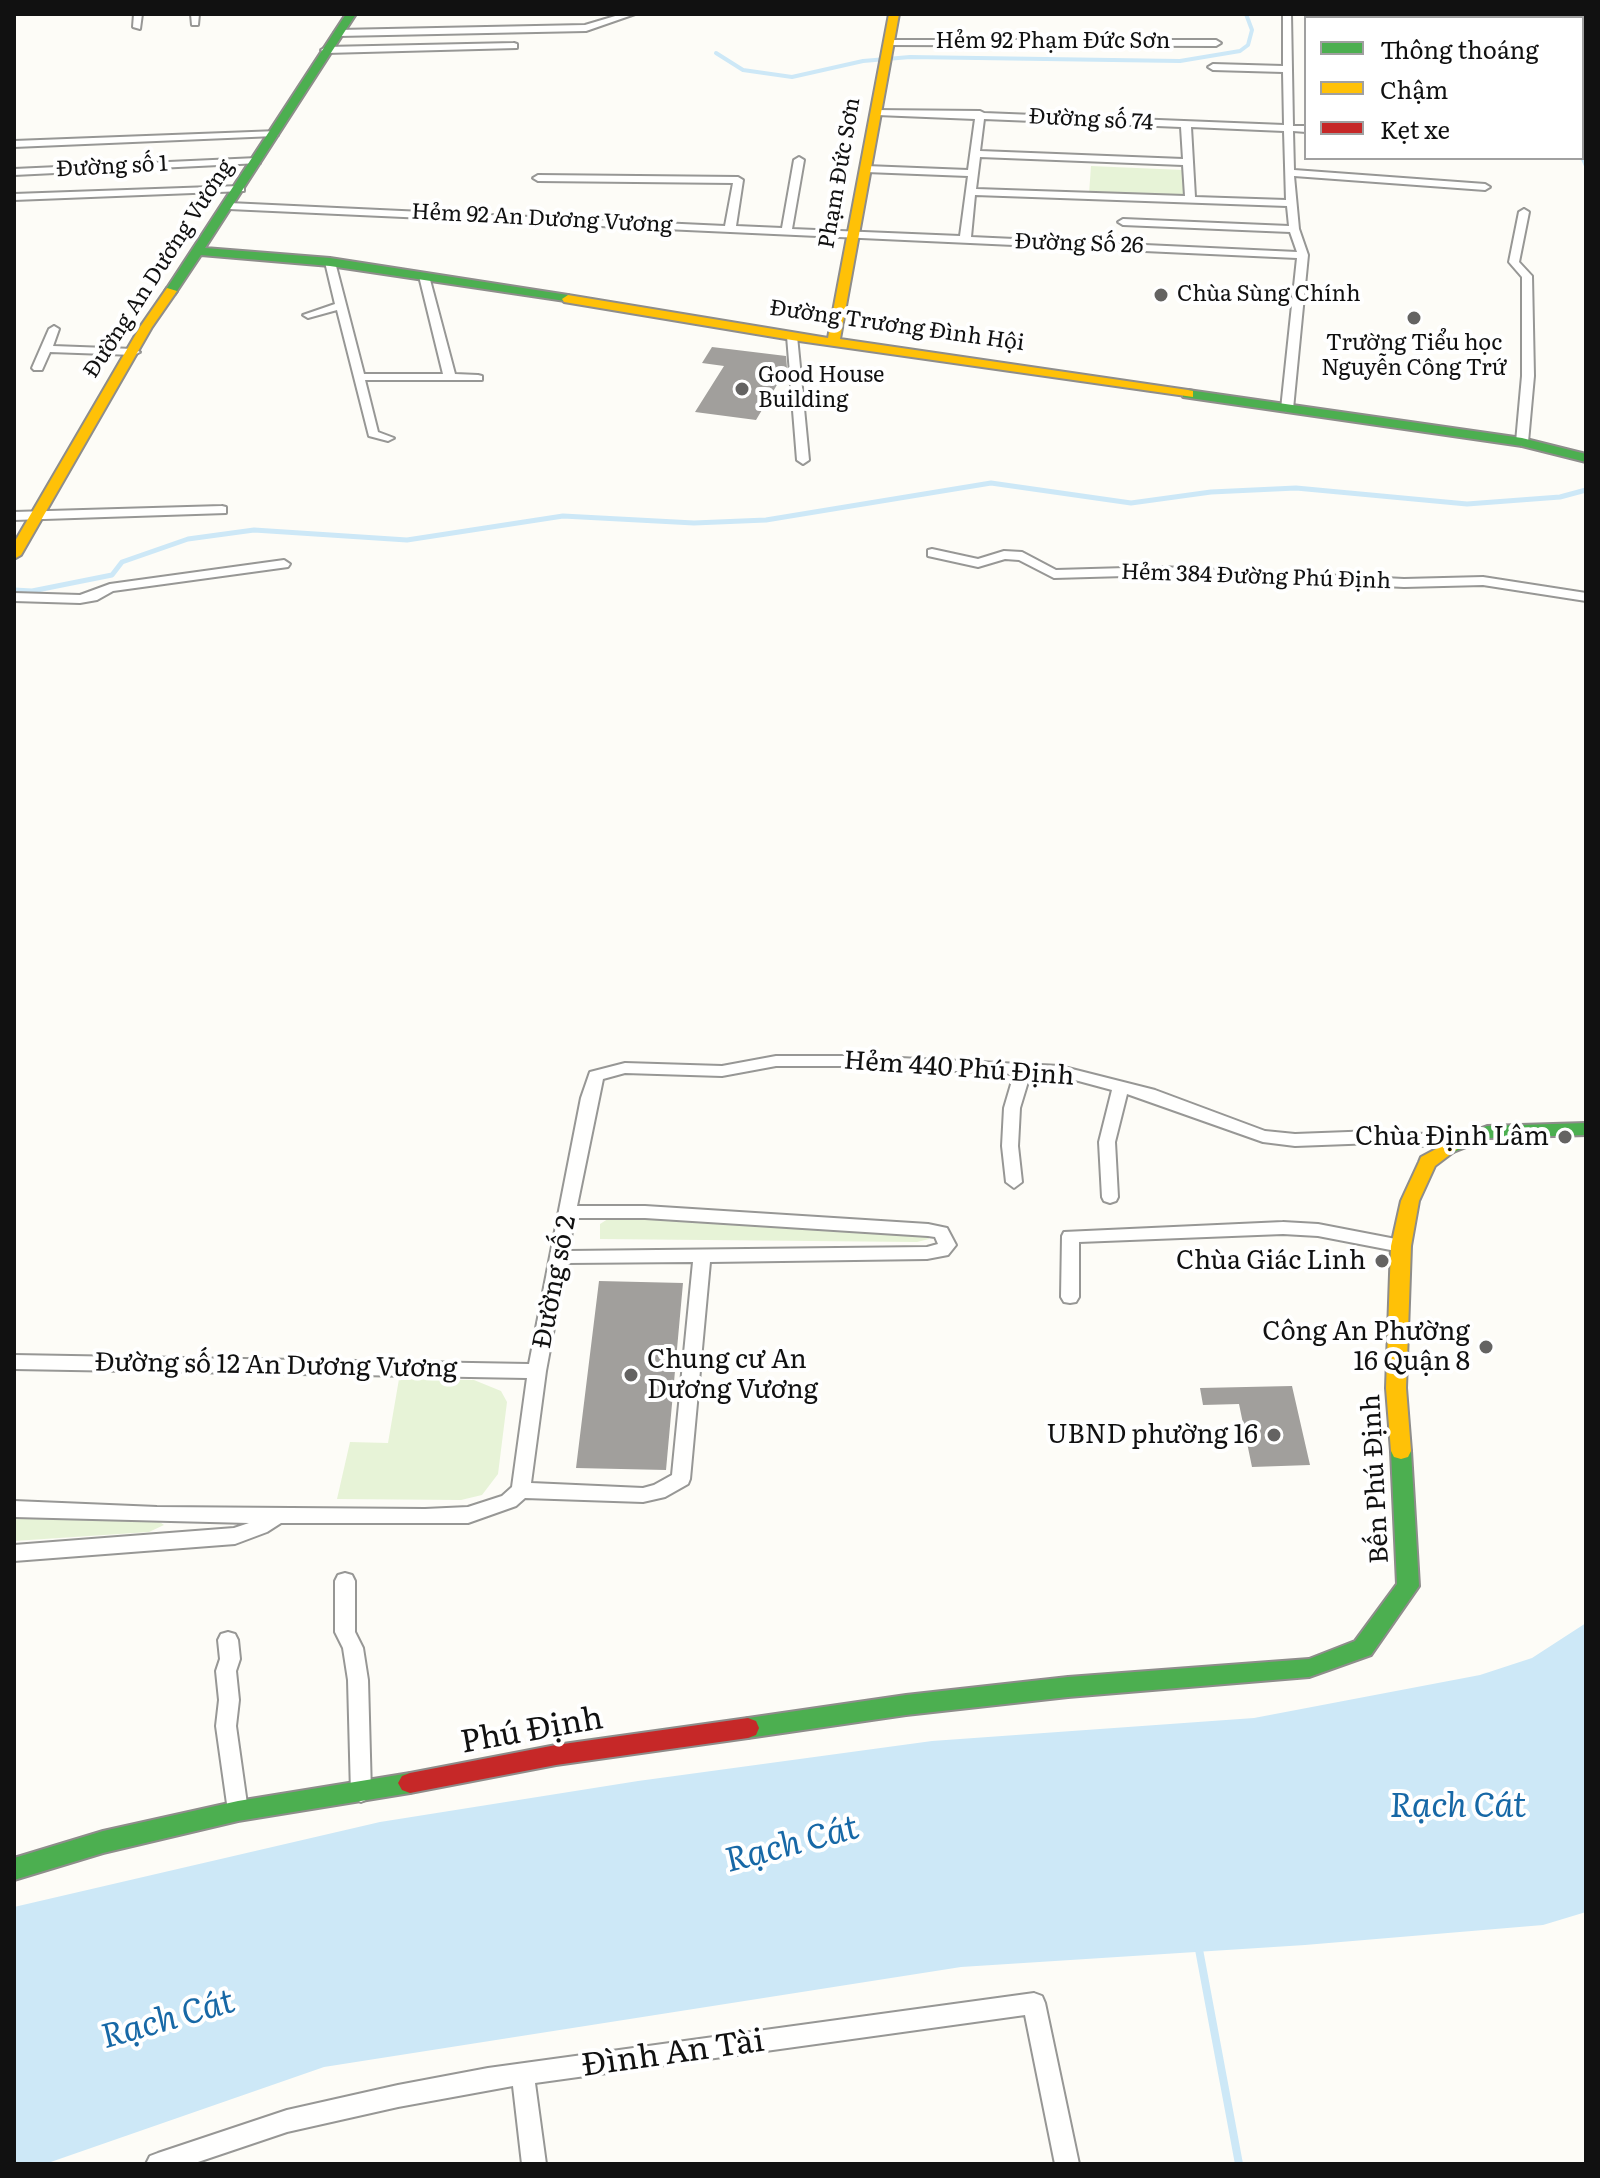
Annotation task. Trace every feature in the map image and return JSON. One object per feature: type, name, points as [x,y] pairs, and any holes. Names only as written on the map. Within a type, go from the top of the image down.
[{"type":"street","points":[[137,27],[138,14]]},
{"type":"street","name":"Đường An Dương Vương","points":[[14,555],[146,327],[200,251],[351,14]]},
{"type":"street","points":[[338,33],[586,28],[631,14]]},
{"type":"street","name":"Phạm Đức Sơn","points":[[834,341],[894,14]]},
{"type":"street","points":[[1287,14],[1286,128],[1294,229],[1303,255],[1287,409]]},
{"type":"street","name":"Hẻm 92 Phạm Đức Sơn","points":[[887,53],[1216,43]]},
{"type":"street","points":[[326,50],[514,46]]},
{"type":"street","points":[[1213,67],[1287,69]]},
{"type":"street","name":"Đường số 74","points":[[877,112],[1304,129]]},
{"type":"street","points":[[965,240],[980,114]]},
{"type":"street","points":[[1186,125],[1190,200]]},
{"type":"street","points":[[14,144],[275,133]]},
{"type":"street","points":[[975,154],[1186,162]]},
{"type":"street","points":[[786,232],[799,160]]},
{"type":"street","name":"Đường số 1","points":[[14,172],[257,161]]},
{"type":"street","points":[[866,169],[971,173]]},
{"type":"street","points":[[1289,173],[1485,187]]},
{"type":"street","points":[[538,178],[738,180],[730,229]]},
{"type":"street","points":[[14,197],[240,189]]},
{"type":"street","points":[[971,192],[1291,203]]},
{"type":"street","points":[[1117,198],[1123,222],[1121,246]]},
{"type":"street","name":"Hẻm 92 An Dương Vương","points":[[229,206],[854,235]]},
{"type":"street","points":[[1522,442],[1528,376],[1527,276],[1514,262],[1524,212]]},
{"type":"street","points":[[1123,222],[1294,229]]},
{"type":"street","name":"Đường Số 26","points":[[854,235],[1303,255]]},
{"type":"street","name":"Đường Trương Đình Hội","points":[[200,251],[330,262],[424,276],[792,336],[1522,442],[1586,458]]},
{"type":"street","points":[[330,262],[373,434],[388,438]]},
{"type":"street","points":[[424,276],[450,378]]},
{"type":"street","points":[[308,315],[340,306]]},
{"type":"street","points":[[38,368],[54,329]]},
{"type":"street","points":[[792,336],[803,460]]},
{"type":"street","points":[[46,349],[134,352]]},
{"type":"street","points":[[359,377],[478,378]]},
{"type":"street","points":[[14,516],[222,510]]},
{"type":"street","name":"Hẻm 384 Đường Phú Định","points":[[932,553],[978,563],[1004,555],[1022,556],[1054,574],[1161,571],[1404,583],[1483,581],[1586,597]]},
{"type":"street","points":[[14,597],[80,599],[93,597],[110,588],[284,564]]},
{"type":"street","name":"Hẻm 440 Phú Định","points":[[596,1076],[625,1068],[722,1071],[776,1061],[1024,1068],[1060,1071],[1121,1086],[1263,1136],[1295,1140],[1375,1137],[1458,1142]]},
{"type":"street","points":[[1014,1182],[1010,1146],[1012,1108],[1024,1068]]},
{"type":"street","name":"Đường số 2","points":[[521,1490],[537,1371],[570,1212],[589,1098],[596,1076]]},
{"type":"street","points":[[1110,1197],[1107,1142],[1121,1086]]},
{"type":"street","name":"Bến Phú Định","points":[[1068,1687],[1309,1668],[1363,1648],[1408,1586],[1396,1388],[1401,1246],[1410,1201],[1428,1162],[1458,1142],[1487,1132],[1586,1129]]},
{"type":"street","points":[[561,1257],[927,1253],[942,1251],[947,1245],[941,1232],[928,1230],[645,1212],[570,1212]]},
{"type":"street","points":[[1070,1297],[1070,1236],[1283,1228],[1318,1230],[1401,1246]]},
{"type":"street","points":[[14,1509],[278,1516],[468,1515],[496,1507],[521,1490],[643,1495],[658,1492],[681,1479],[702,1255]]},
{"type":"street","name":"Đường số 12 An Dương Vương","points":[[14,1362],[537,1371]]},
{"type":"street","points":[[14,1553],[235,1536],[278,1516]]},
{"type":"street","points":[[345,1581],[345,1632],[353,1648],[358,1680],[361,1793]]},
{"type":"street","points":[[228,1640],[230,1659],[226,1671],[229,1700],[226,1726],[238,1811]]},
{"type":"street","name":"Phú Định","points":[[14,1869],[103,1842],[238,1811],[361,1793],[556,1755],[906,1705],[1068,1687]]},
{"type":"street","name":"Đình An Tài","points":[[158,2164],[287,2121],[398,2096],[523,2075],[1034,2003],[1067,2164]]},
{"type":"street","points":[[523,2075],[534,2164]]},
{"type":"green space","points":[[1091,166],[1183,170],[1183,198],[1089,194]]},
{"type":"green space","points":[[611,1217],[909,1231],[927,1234],[929,1239],[917,1242],[600,1239],[600,1224]]},
{"type":"green space","points":[[399,1379],[474,1380],[501,1391],[507,1402],[498,1474],[482,1495],[461,1500],[337,1499],[350,1442],[388,1443]]},
{"type":"green space","points":[[14,1516],[157,1520],[164,1525],[149,1532],[14,1541]]},
{"type":"water","name":"Rạch Cát","points":[[1586,1623],[1586,1912],[1543,1925],[1305,1945],[961,1967],[324,2067],[45,2164],[14,2164],[14,1907],[380,1822],[638,1781],[932,1741],[1254,1718],[1480,1675],[1532,1658]]},
{"type":"building","name":"Good House Building","points":[[712,347],[786,356],[787,368],[756,420],[695,412],[724,366],[702,363]]},
{"type":"building","name":"Chung cư An Dương Vương","points":[[599,1281],[683,1283],[666,1470],[576,1468]]},
{"type":"building","name":"UBND phường 16","points":[[1292,1386],[1310,1465],[1252,1467],[1239,1404],[1203,1405],[1200,1388]]},
{"type":"waterway","points":[[716,53],[743,70],[792,77],[863,61],[910,57],[1180,61],[1240,51],[1248,45],[1252,30],[1246,14]]},
{"type":"waterway","name":"Rạch Cát","points":[[1583,160],[1586,166]]},
{"type":"waterway","points":[[14,590],[32,591],[112,575],[122,562],[188,539],[254,530],[407,540],[563,516],[694,523],[766,520],[991,483],[1131,503],[1211,492],[1296,488],[1467,504],[1560,497],[1586,490]]},
{"type":"waterway","points":[[1198,1944],[1239,2164]]},
{"type":"traffic: fast","points":[[171,291],[351,14]]},
{"type":"traffic: fast","points":[[200,251],[330,262],[568,299]]},
{"type":"traffic: fast","points":[[1188,394],[1522,442],[1586,458]]},
{"type":"traffic: fast","points":[[1451,1147],[1487,1132],[1586,1129]]},
{"type":"traffic: fast","points":[[748,1728],[906,1705],[1068,1687],[1309,1668],[1363,1648],[1408,1586],[1401,1451]]},
{"type":"traffic: fast","points":[[14,1869],[103,1842],[238,1811],[410,1783]]},
{"type":"traffic: slow","points":[[834,341],[894,14]]},
{"type":"traffic: slow","points":[[14,555],[146,327],[171,291]]},
{"type":"traffic: slow","points":[[568,299],[792,336],[1188,394]]},
{"type":"traffic: slow","points":[[1401,1451],[1396,1388],[1401,1246],[1410,1201],[1428,1162],[1451,1147]]},
{"type":"traffic: jam","points":[[410,1783],[556,1755],[748,1728]]},
{"type":"place","name":"Chùa Sùng Chính","points":[[1161,295]]},
{"type":"place","name":"Trường Tiểu học Nguyễn Công Trứ","points":[[1414,318]]},
{"type":"place","name":"Good House Building","points":[[742,389]]},
{"type":"place","name":"Chùa Định Lâm","points":[[1565,1137]]},
{"type":"place","name":"Chùa Giác Linh","points":[[1382,1261]]},
{"type":"place","name":"Công An Phường 16 Quận 8","points":[[1486,1347]]},
{"type":"place","name":"Chung cư An Dương Vương","points":[[631,1375]]},
{"type":"place","name":"UBND phường 16","points":[[1274,1435]]}]
